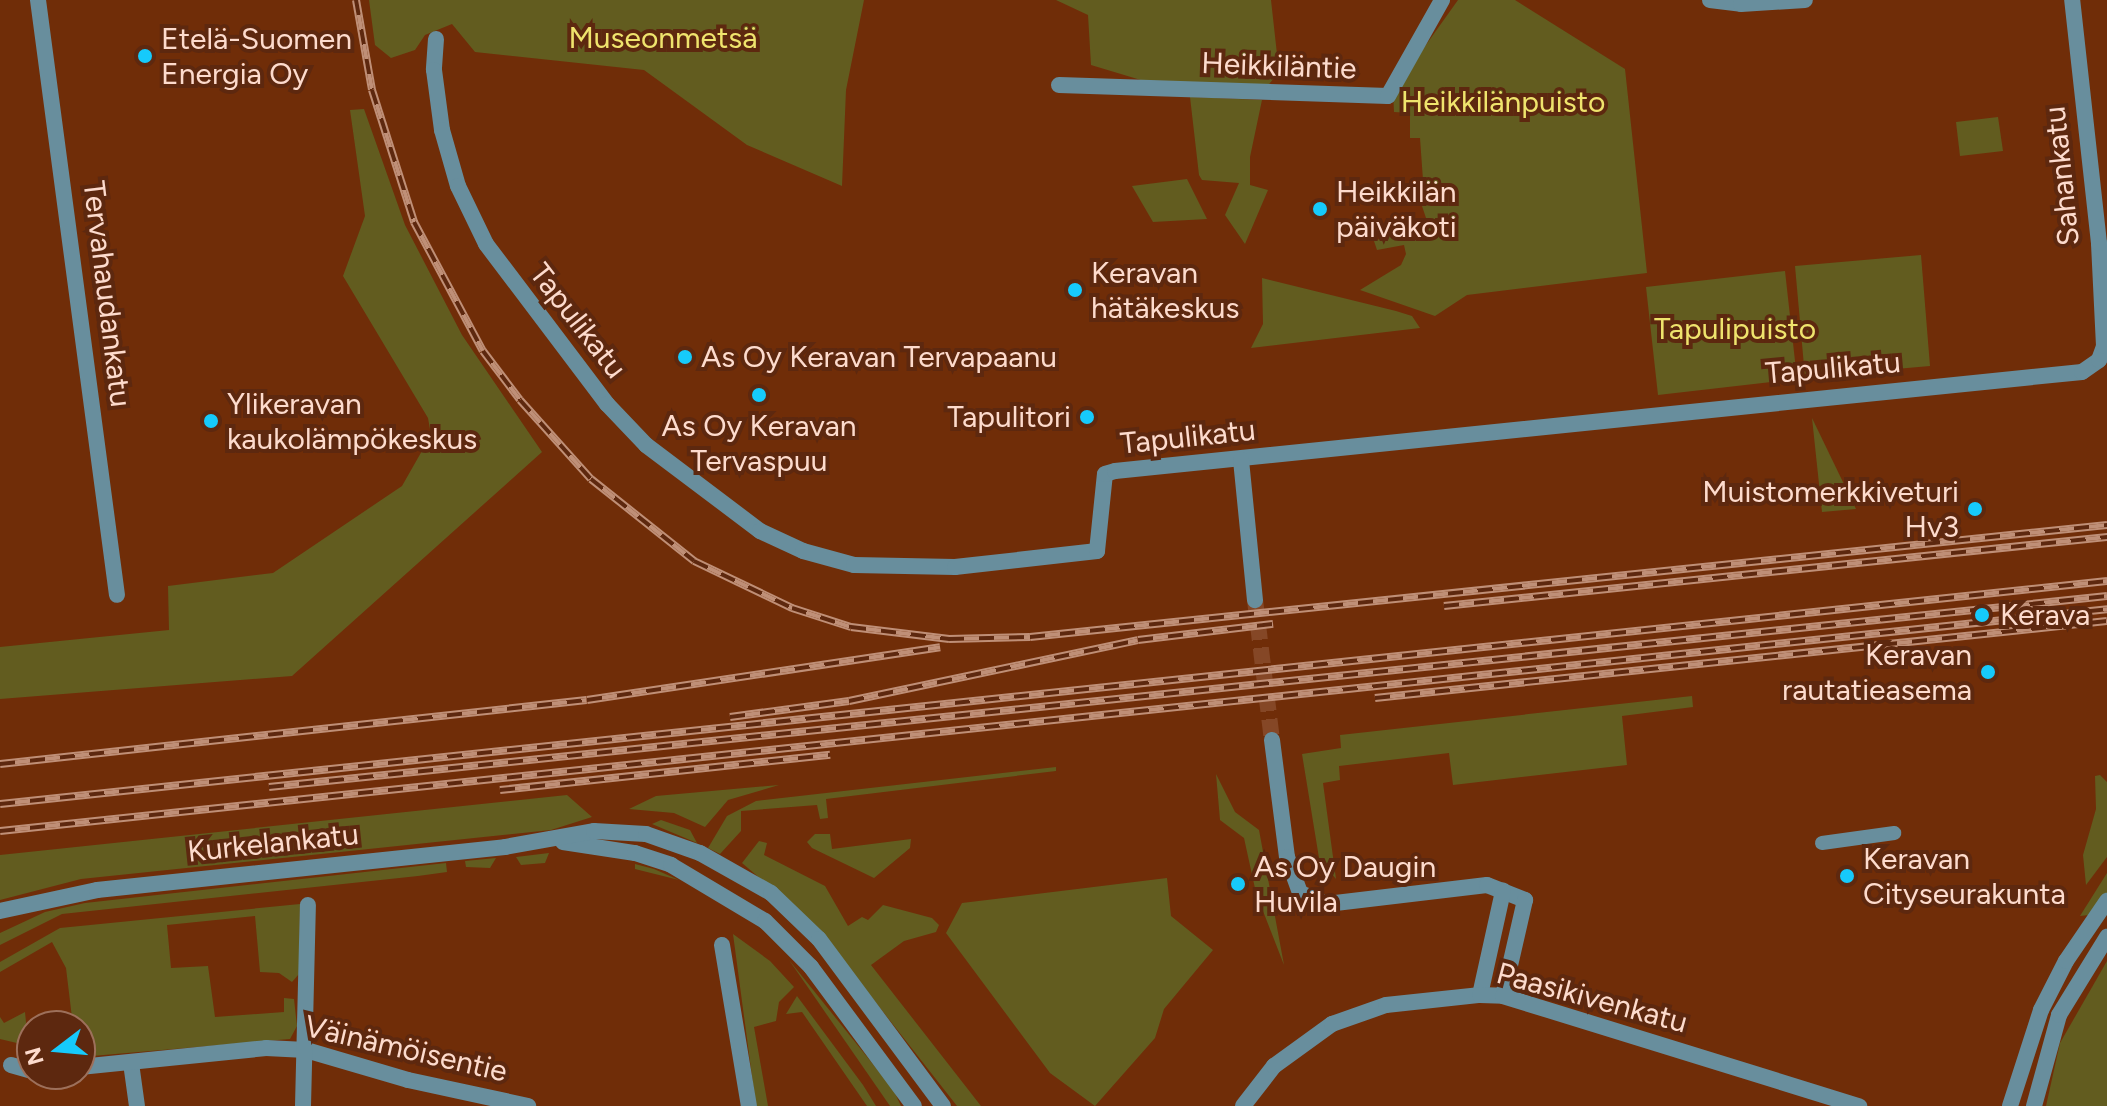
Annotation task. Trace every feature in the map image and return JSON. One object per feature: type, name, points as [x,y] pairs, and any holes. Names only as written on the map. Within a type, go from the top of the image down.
[{"type":"street","name":"Tervahaudankatu","points":[[38,0],[117,595]]},
{"type":"street","name":"Heikkiläntie","points":[[1059,85],[1388,96],[1442,0]]},
{"type":"street","points":[[1710,0],[1741,4],[1805,0]]},
{"type":"street","name":"Sahankatu","points":[[2072,0],[2099,243],[2104,346]]},
{"type":"street","name":"Tapulikatu","points":[[436,39],[434,70],[442,130],[458,186],[486,244],[607,404],[646,445],[760,531],[803,551],[854,565],[955,567],[1097,551],[1105,474],[2070,374],[2099,360],[2104,346]]},
{"type":"street","points":[[1241,460],[1255,600]]},
{"type":"street","points":[[1272,740],[1287,857],[1300,893],[1327,904],[1487,885],[1525,900],[1503,996]]},
{"type":"street","name":"Kurkelankatu","points":[[0,911],[97,890],[553,841],[594,831],[646,834],[700,853],[771,893],[819,939],[943,1106]]},
{"type":"street","points":[[1822,843],[1894,833]]},
{"type":"street","name":"Kurkelankatu","points":[[553,841],[635,853],[671,865],[765,921],[811,967],[914,1106]]},
{"type":"street","points":[[1480,995],[1503,891]]},
{"type":"street","points":[[2010,1106],[2041,1010],[2066,961],[2107,901]]},
{"type":"street","points":[[303,1106],[308,905]]},
{"type":"street","points":[[2034,1106],[2059,1015],[2107,937]]},
{"type":"street","points":[[722,945],[749,1106]]},
{"type":"street","name":"Paasikivenkatu","points":[[1243,1106],[1274,1066],[1332,1024],[1386,1005],[1480,995],[1503,996],[1859,1106]]},
{"type":"street","name":"Väinämöisentie","points":[[96,1066],[266,1048],[306,1050],[408,1080],[528,1106]]},
{"type":"street","points":[[131,1063],[137,1106]]},
{"type":"street","points":[[11,1065],[16,1066]]},
{"type":"green space","name":"Museonmetsä","points":[[369,0],[864,0],[846,90],[842,186],[747,145],[644,70],[475,52],[452,24],[425,35],[415,50],[391,58],[375,45]]},
{"type":"green space","points":[[1056,0],[1271,0],[1279,72],[1265,89],[1164,87],[1091,65],[1088,15]]},
{"type":"green space","name":"Heikkilänpuisto","points":[[1458,0],[1515,0],[1625,69],[1647,273],[1467,295],[1435,316],[1360,290],[1401,265],[1406,254],[1404,245],[1377,250],[1374,241],[1427,221],[1419,197],[1424,194],[1420,138],[1410,138],[1410,113],[1394,112],[1393,91]]},
{"type":"green space","points":[[1190,97],[1262,100],[1250,157],[1250,185],[1268,190],[1245,244],[1225,215],[1239,183],[1202,180],[1199,175]]},
{"type":"green space","points":[[364,109],[405,225],[462,335],[542,452],[292,676],[0,699],[0,647],[169,630],[168,586],[273,573],[402,486],[431,435],[428,418],[343,276],[365,216],[350,110]]},
{"type":"green space","points":[[1998,117],[2003,151],[1960,156],[1956,122]]},
{"type":"green space","points":[[1187,179],[1207,219],[1153,222],[1132,186]]},
{"type":"green space","points":[[1921,255],[1930,366],[1805,377],[1795,266]]},
{"type":"green space","name":"Tapulipuisto","points":[[1785,271],[1797,379],[1658,395],[1646,287]]},
{"type":"green space","points":[[1262,278],[1412,316],[1420,328],[1251,348],[1263,324]]},
{"type":"green space","points":[[1812,418],[1856,509],[1822,512]]},
{"type":"green space","points":[[1692,696],[1693,707],[1622,716],[1627,765],[1453,785],[1449,753],[1339,766],[1340,780],[1323,783],[1336,879],[1319,858],[1302,754],[1341,748],[1340,735]]},
{"type":"green space","points":[[1056,767],[1056,771],[826,799],[828,818],[820,819],[817,805],[741,811],[741,831],[720,854],[708,848],[727,816],[756,801]]},
{"type":"green space","points":[[1216,774],[1235,812],[1259,830],[1284,965],[1256,893],[1244,838],[1220,820]]},
{"type":"green space","points":[[2100,775],[2107,782],[2107,857],[2086,885],[2083,855],[2096,809],[2095,776]]},
{"type":"green space","points":[[779,785],[728,800],[705,827],[674,813],[629,809],[656,796]]},
{"type":"green space","points":[[567,795],[592,817],[551,830],[81,879],[0,900],[0,855]]},
{"type":"green space","points":[[661,820],[690,830],[697,843],[652,824]]},
{"type":"green space","points":[[815,834],[830,834],[832,849],[911,839],[910,848],[874,878],[812,848],[807,842]]},
{"type":"green space","points":[[759,841],[767,843],[764,855],[825,886],[848,926],[862,917],[868,920],[883,905],[932,918],[939,925],[936,932],[904,941],[871,965],[981,1106],[957,1106],[815,925],[742,863]]},
{"type":"green space","points":[[549,853],[545,863],[521,865],[516,857]]},
{"type":"green space","points":[[496,858],[490,868],[466,867],[465,861]]},
{"type":"green space","points":[[446,863],[447,872],[418,876],[62,914],[0,945],[0,933],[45,912],[85,903]]},
{"type":"green space","points":[[635,864],[654,869],[679,880],[635,869]]},
{"type":"green space","points":[[2107,873],[2107,896],[2089,915],[2080,916]]},
{"type":"green space","points":[[1167,878],[1171,916],[1213,950],[1164,1009],[1155,1038],[1095,1106],[1050,1073],[946,933],[962,903]]},
{"type":"green space","points":[[300,904],[299,974],[292,982],[279,973],[260,972],[255,916],[167,925],[171,968],[208,966],[215,1017],[284,1012],[284,998],[294,999],[297,1026],[290,1039],[96,1056],[96,1010],[71,1010],[66,968],[52,942],[0,972],[0,962],[60,928]]},
{"type":"green space","points":[[733,934],[770,961],[794,987],[779,1002],[776,1021],[754,1027],[768,1106],[756,1106]]},
{"type":"green space","points":[[789,960],[893,1089],[901,1106],[890,1106]]},
{"type":"green space","points":[[2107,961],[2107,1106],[2046,1106],[2060,1043]]},
{"type":"green space","points":[[797,996],[876,1106],[867,1106],[802,1012],[786,1014]]},
{"type":"green space","points":[[0,1017],[4,1023],[16,1017],[16,1043],[0,1039]]},
{"type":"tunnel","points":[[1255,600],[1272,740]]},
{"type":"railway","points":[[356,0],[372,90],[414,222],[483,351],[520,400],[591,479],[694,561],[792,608],[851,627],[949,639],[1030,637],[2107,525]]},
{"type":"railway","points":[[1444,606],[2107,537]]},
{"type":"railway","points":[[0,804],[2107,581]]},
{"type":"railway","points":[[269,787],[2107,596]]},
{"type":"railway","points":[[0,831],[2107,609]]},
{"type":"railway","points":[[1375,698],[2107,621]]},
{"type":"railway","points":[[730,717],[849,701],[1138,640],[1273,624]]},
{"type":"railway","points":[[0,764],[587,700],[940,647]]},
{"type":"railway","points":[[500,790],[830,755]]},
{"type":"place","name":"Etelä-Suomen Energia Oy","points":[[145,56]]},
{"type":"place","name":"Heikkilän päiväkoti","points":[[1320,209]]},
{"type":"place","name":"Keravan hätäkeskus","points":[[1075,290]]},
{"type":"place","name":"As Oy Keravan Tervapaanu","points":[[685,357]]},
{"type":"place","name":"As Oy Keravan Tervaspuu","points":[[759,395]]},
{"type":"place","name":"Tapulitori","points":[[1087,417]]},
{"type":"place","name":"Ylikeravan kaukolämpökeskus","points":[[211,421]]},
{"type":"place","name":"Muistomerkkiveturi Hv3","points":[[1975,509]]},
{"type":"place","name":"Kerava","points":[[1982,615]]},
{"type":"place","name":"Keravan rautatieasema","points":[[1988,672]]},
{"type":"place","name":"Keravan Cityseurakunta","points":[[1847,876]]},
{"type":"place","name":"As Oy Daugin Huvila","points":[[1238,884]]}]
